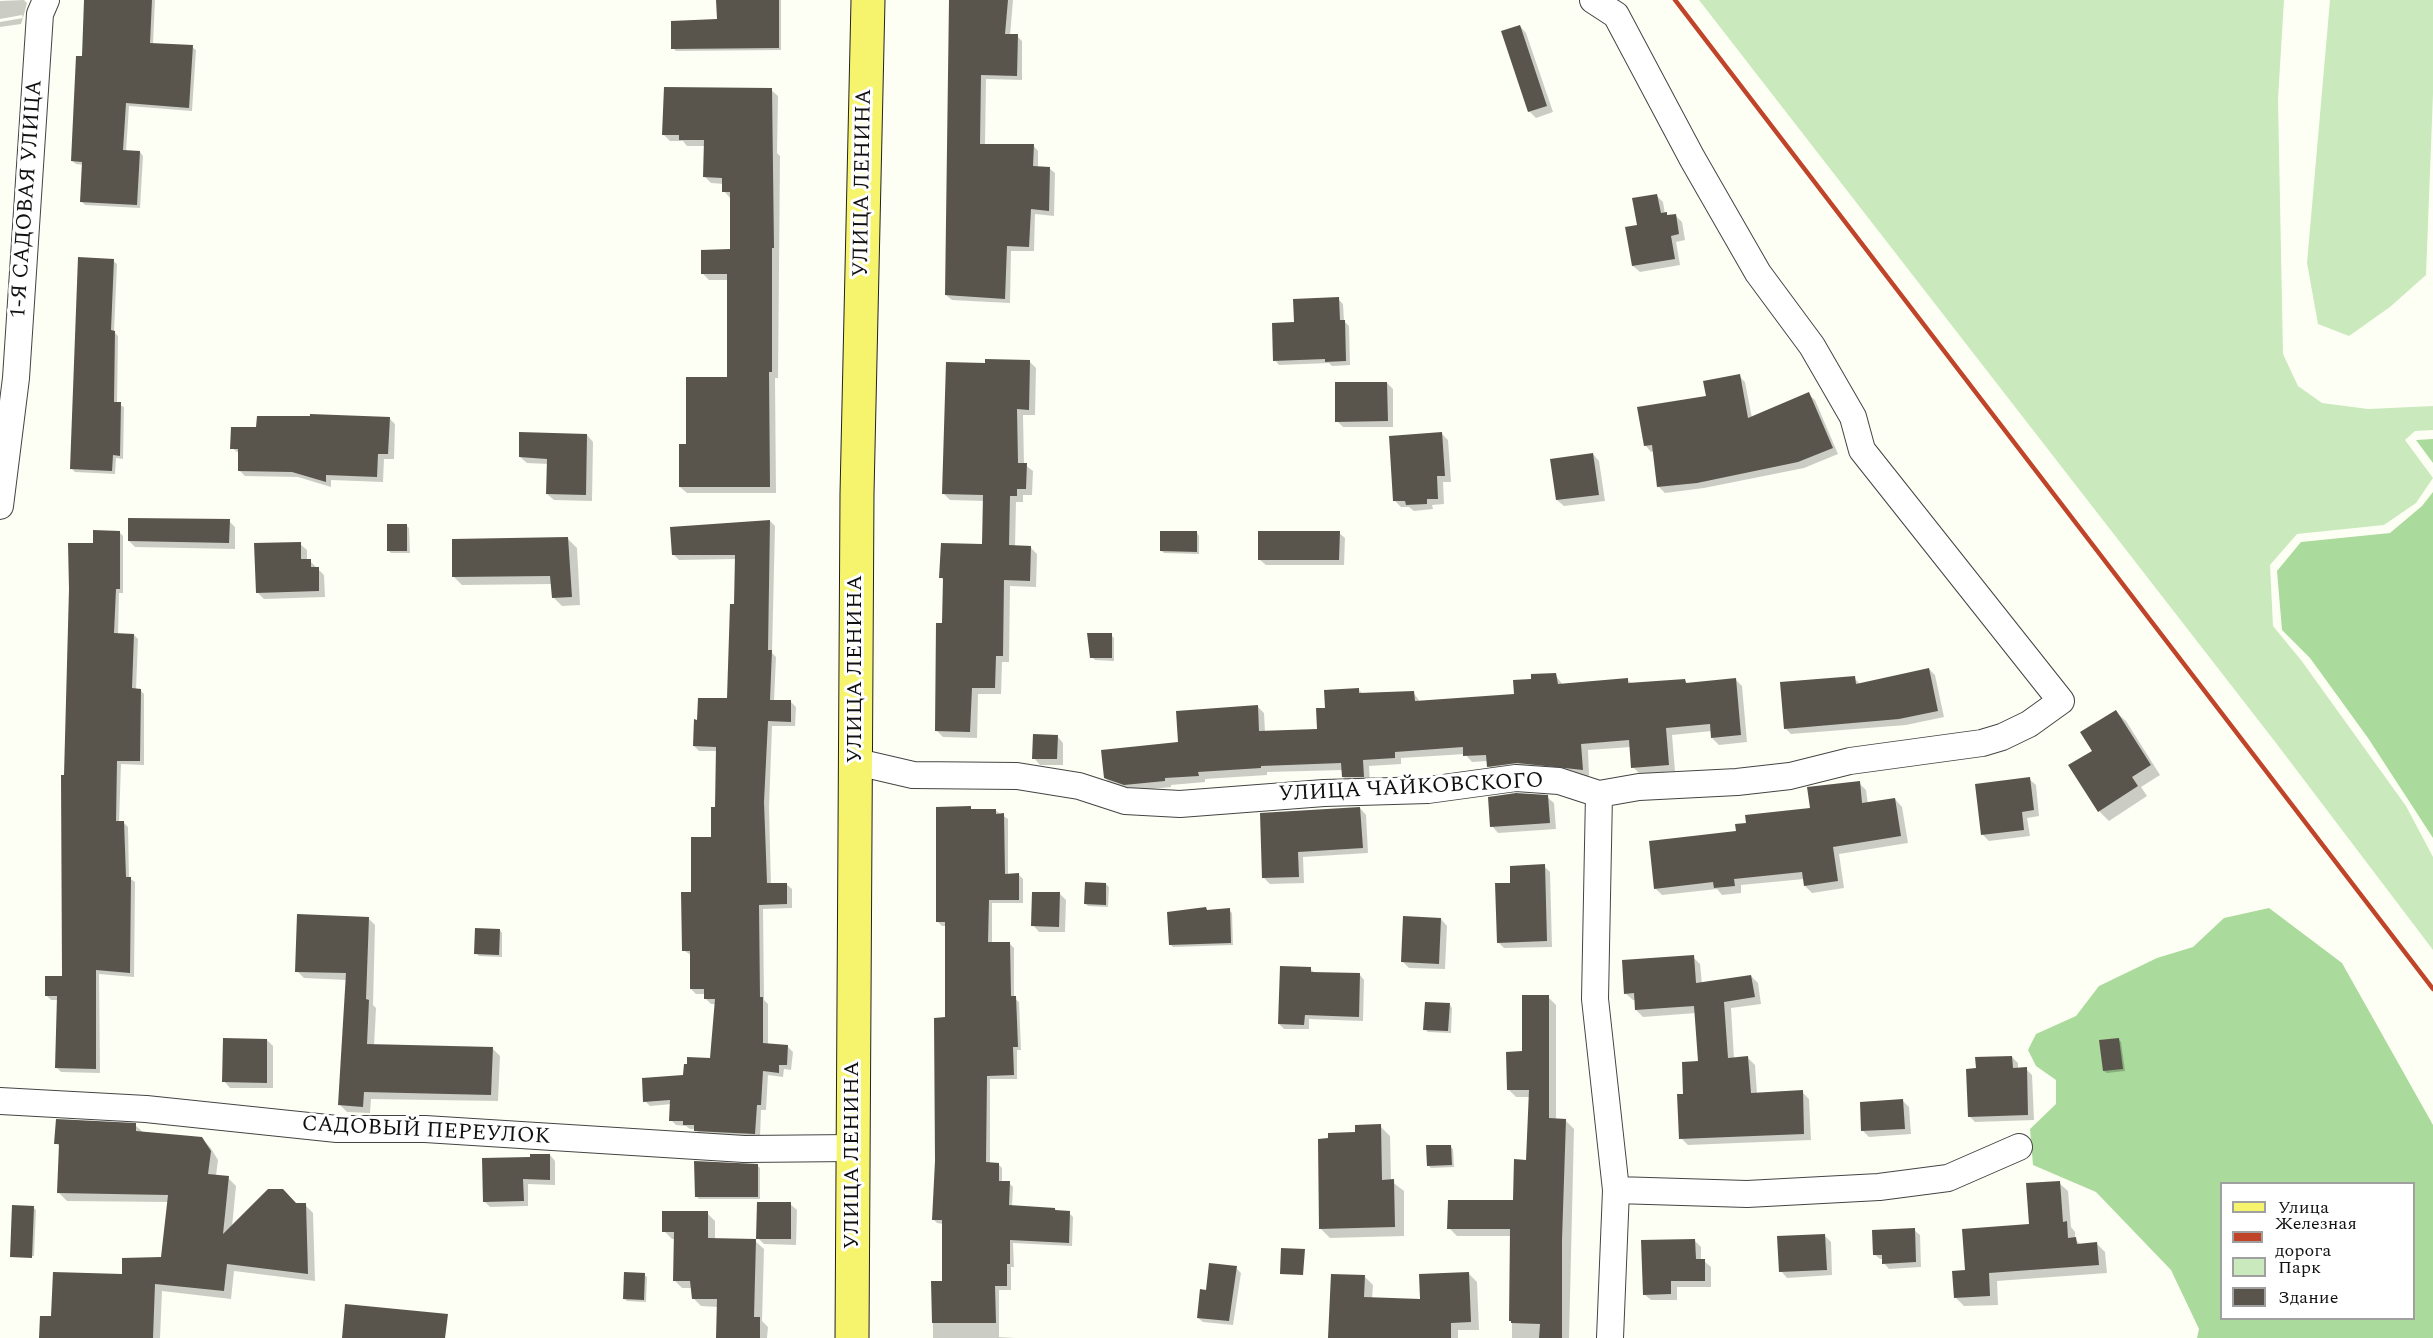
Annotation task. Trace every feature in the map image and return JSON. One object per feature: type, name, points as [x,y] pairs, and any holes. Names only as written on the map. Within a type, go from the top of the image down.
[{"type":"main road","name":"УЛИЦА ЛЕНИНА","points":[[852,1338],[857,494],[868,0]]},
{"type":"street","name":"1-Я САДОВАЯ УЛИЦА","points":[[0,506],[16,378],[40,14],[46,0]]},
{"type":"street","name":"УЛИЦА ЧАЙКОВСКОГО","points":[[857,762],[913,774],[1017,776],[1079,786],[1125,801],[1169,803],[1324,793],[1428,790],[1516,778],[1559,781],[1599,794],[1639,787],[1737,782],[1790,776],[1850,761],[1982,743],[2002,737],[2029,724],[2061,701],[1862,450],[1853,417],[1812,346],[1758,273],[1692,158],[1616,15],[1593,0]]},
{"type":"street","points":[[1599,794],[1595,999],[1616,1190],[1610,1338]]},
{"type":"street","name":"САДОВЫЙ ПЕРЕУЛОК","points":[[0,1101],[146,1109],[337,1129],[425,1129],[744,1149],[854,1148]]},
{"type":"street","points":[[1616,1190],[1746,1194],[1879,1187],[1948,1178],[2019,1147]]},
{"type":"green space","points":[[1699,0],[2284,0],[2278,99],[2283,354],[2298,386],[2322,403],[2368,409],[2433,406],[2433,430],[2415,431],[2405,440],[2433,478],[2416,503],[2384,525],[2297,534],[2270,565],[2273,626],[2301,660],[2406,806],[2433,857],[2433,950],[2276,743]]},
{"type":"green space","points":[[2330,0],[2433,0],[2433,94],[2426,275],[2390,307],[2349,336],[2318,324],[2307,263]]},
{"type":"green space","points":[[2433,439],[2433,463],[2416,440]]},
{"type":"green space","points":[[2433,492],[2433,838],[2368,738],[2310,658],[2282,630],[2277,571],[2301,542],[2390,533],[2422,506]]},
{"type":"green space","points":[[2269,908],[2342,963],[2433,1125],[2433,1338],[2197,1338],[2199,1329],[2171,1270],[2096,1192],[2033,1165],[2030,1129],[2056,1104],[2056,1080],[2036,1066],[2028,1050],[2036,1034],[2076,1016],[2099,986],[2157,958],[2193,947],[2224,918]]},
{"type":"building","points":[[84,0],[152,0],[150,43],[193,45],[189,108],[126,103],[123,150],[140,151],[137,205],[80,202],[82,162],[71,161],[76,56],[82,56]]},
{"type":"building","points":[[716,0],[779,0],[779,48],[671,49],[671,21],[717,19]]},
{"type":"building","points":[[949,0],[1008,0],[1005,34],[1018,34],[1017,76],[981,75],[980,144],[1034,144],[1033,166],[1050,167],[1049,211],[1031,209],[1029,247],[1007,246],[1005,299],[945,295]]},
{"type":"building","points":[[1520,25],[1547,106],[1528,112],[1501,31]]},
{"type":"building","points":[[664,87],[772,88],[774,248],[772,248],[772,372],[769,372],[770,487],[679,487],[679,444],[686,444],[686,377],[727,377],[727,274],[701,274],[701,250],[730,249],[730,192],[722,192],[722,178],[703,177],[704,140],[679,140],[679,135],[662,135]]},
{"type":"building","points":[[1657,194],[1661,213],[1676,214],[1679,234],[1671,236],[1675,259],[1632,266],[1625,227],[1637,225],[1632,198]]},
{"type":"building","points":[[78,257],[114,259],[111,330],[115,331],[114,402],[121,402],[120,456],[113,455],[112,471],[70,469]]},
{"type":"building","points":[[1339,297],[1340,320],[1345,320],[1346,361],[1325,362],[1325,359],[1273,361],[1272,323],[1294,322],[1293,299]]},
{"type":"building","points":[[985,359],[1030,360],[1029,410],[1017,409],[1018,463],[1027,463],[1026,489],[1017,489],[1017,496],[1010,496],[1009,545],[1031,546],[1030,581],[1004,580],[1003,656],[996,656],[995,688],[972,688],[970,732],[935,731],[936,623],[942,623],[943,578],[939,578],[941,543],[982,544],[983,495],[942,494],[946,362],[985,363]]},
{"type":"building","points":[[1740,374],[1748,418],[1809,392],[1833,448],[1798,462],[1697,483],[1657,487],[1652,445],[1644,446],[1637,407],[1706,396],[1703,381]]},
{"type":"building","points":[[1335,382],[1387,382],[1388,421],[1335,422]]},
{"type":"building","points":[[310,414],[390,417],[388,454],[378,454],[377,477],[326,475],[326,482],[292,472],[238,471],[238,449],[230,449],[231,427],[256,427],[257,416],[310,416]]},
{"type":"building","points":[[519,432],[587,434],[586,495],[546,494],[547,459],[519,457]]},
{"type":"building","points":[[1442,432],[1445,476],[1437,476],[1438,499],[1427,499],[1427,504],[1406,505],[1405,501],[1393,501],[1389,436]]},
{"type":"building","points":[[1593,453],[1599,495],[1556,500],[1550,459]]},
{"type":"building","points":[[128,518],[230,519],[229,543],[128,541]]},
{"type":"building","points":[[770,520],[768,650],[772,650],[770,700],[791,700],[791,722],[768,721],[764,802],[767,883],[787,883],[787,904],[759,905],[760,997],[763,997],[763,1043],[788,1045],[787,1065],[779,1065],[779,1073],[763,1071],[761,1105],[757,1105],[755,1134],[694,1131],[694,1125],[683,1125],[683,1121],[669,1121],[670,1100],[643,1102],[642,1078],[683,1075],[687,1057],[710,1058],[715,999],[704,999],[704,989],[690,989],[690,951],[682,951],[681,892],[691,892],[691,837],[711,837],[711,807],[715,807],[716,747],[693,746],[694,719],[697,720],[698,698],[727,698],[730,604],[734,604],[735,555],[672,555],[670,527]]},
{"type":"building","points":[[387,524],[407,524],[407,551],[387,551]]},
{"type":"building","points":[[93,530],[120,531],[120,589],[116,589],[114,633],[134,634],[132,688],[141,689],[140,761],[117,761],[116,821],[124,821],[126,877],[131,877],[130,973],[96,970],[96,1069],[55,1068],[57,996],[45,996],[45,976],[62,976],[61,775],[64,775],[68,543],[93,543]]},
{"type":"building","points":[[1160,531],[1197,531],[1197,552],[1160,551]]},
{"type":"building","points":[[1258,531],[1340,531],[1339,560],[1258,560]]},
{"type":"building","points":[[568,537],[572,597],[552,598],[550,576],[452,577],[452,539]]},
{"type":"building","points":[[301,542],[301,559],[311,559],[311,567],[319,567],[319,591],[256,593],[254,543]]},
{"type":"building","points":[[1087,633],[1112,633],[1112,658],[1090,658]]},
{"type":"building","points":[[1929,668],[1938,711],[1899,719],[1784,729],[1780,682],[1855,676],[1856,684]]},
{"type":"building","points":[[1556,673],[1558,684],[1628,678],[1628,683],[1685,679],[1686,683],[1736,678],[1741,735],[1711,738],[1710,724],[1666,728],[1669,765],[1631,768],[1629,740],[1581,744],[1583,770],[1517,763],[1487,767],[1486,755],[1463,756],[1463,747],[1395,752],[1395,758],[1363,760],[1364,777],[1342,777],[1341,763],[1261,766],[1261,768],[1198,772],[1199,776],[1165,778],[1165,781],[1124,785],[1104,778],[1101,750],[1178,742],[1176,711],[1258,705],[1259,731],[1317,729],[1316,708],[1325,708],[1324,690],[1359,688],[1359,693],[1414,691],[1415,701],[1514,694],[1513,680],[1531,679],[1531,674]]},
{"type":"building","points":[[2116,710],[2151,765],[2132,777],[2138,786],[2098,812],[2068,765],[2092,751],[2080,732]]},
{"type":"building","points":[[1033,734],[1058,735],[1057,759],[1032,759]]},
{"type":"building","points":[[2030,777],[2034,810],[2022,812],[2024,830],[1981,835],[1975,784]]},
{"type":"building","points":[[1860,781],[1862,803],[1895,798],[1901,836],[1833,847],[1838,881],[1804,886],[1802,872],[1734,879],[1735,886],[1714,888],[1713,882],[1654,889],[1649,841],[1736,831],[1735,824],[1746,823],[1745,815],[1810,808],[1807,787]]},
{"type":"building","points":[[1516,793],[1548,795],[1550,823],[1490,827],[1488,797]]},
{"type":"building","points":[[971,806],[971,809],[996,809],[996,814],[1004,813],[1005,874],[1019,873],[1019,900],[989,900],[988,942],[1010,942],[1011,996],[1016,996],[1018,1047],[1013,1047],[1014,1075],[987,1076],[986,1162],[999,1163],[999,1181],[1010,1181],[1009,1205],[1070,1211],[1069,1243],[1010,1240],[1007,1286],[995,1286],[996,1323],[932,1323],[931,1281],[942,1281],[942,1220],[932,1220],[935,1161],[934,1018],[945,1017],[945,922],[936,922],[936,807]]},
{"type":"building","points":[[1360,807],[1363,848],[1298,852],[1299,877],[1262,878],[1260,813]]},
{"type":"building","points":[[1545,864],[1547,941],[1497,943],[1495,883],[1510,883],[1510,866]]},
{"type":"building","points":[[1085,882],[1106,883],[1106,905],[1084,904]]},
{"type":"building","points":[[1032,892],[1060,892],[1059,927],[1031,926]]},
{"type":"building","points":[[1206,907],[1207,910],[1230,908],[1231,943],[1169,945],[1167,912]]},
{"type":"building","points":[[297,914],[369,917],[367,1044],[493,1047],[491,1095],[364,1092],[363,1107],[338,1105],[346,973],[295,972]]},
{"type":"building","points":[[1403,916],[1441,918],[1439,964],[1401,962]]},
{"type":"building","points":[[475,928],[500,929],[499,955],[474,954]]},
{"type":"building","points":[[1694,955],[1696,983],[1751,975],[1755,997],[1724,1002],[1728,1058],[1748,1056],[1751,1093],[1803,1090],[1804,1134],[1679,1139],[1677,1094],[1683,1094],[1682,1062],[1698,1061],[1694,1006],[1635,1010],[1634,993],[1624,994],[1622,960]]},
{"type":"building","points":[[1280,966],[1311,967],[1311,972],[1360,973],[1359,1017],[1305,1015],[1304,1025],[1278,1024]]},
{"type":"building","points":[[1522,995],[1549,995],[1549,1118],[1566,1119],[1562,1338],[1539,1338],[1540,1324],[1509,1321],[1510,1229],[1447,1229],[1448,1200],[1513,1200],[1514,1159],[1526,1160],[1529,1090],[1507,1090],[1506,1052],[1522,1051]]},
{"type":"building","points":[[1425,1002],[1450,1003],[1448,1031],[1423,1030]]},
{"type":"building","points":[[223,1038],[267,1039],[267,1083],[222,1082]]},
{"type":"building","points":[[2119,1038],[2123,1069],[2103,1071],[2099,1040]]},
{"type":"building","points":[[2012,1056],[2013,1068],[2027,1067],[2028,1115],[1968,1117],[1966,1069],[1976,1068],[1975,1057]]},
{"type":"building","points":[[1903,1099],[1905,1129],[1861,1131],[1860,1102]]},
{"type":"building","points":[[56,1119],[136,1123],[136,1131],[202,1137],[211,1151],[208,1174],[229,1176],[223,1234],[268,1189],[283,1189],[296,1203],[306,1203],[308,1274],[227,1264],[224,1291],[155,1284],[153,1338],[39,1338],[40,1316],[51,1316],[53,1272],[122,1274],[122,1258],[161,1257],[168,1195],[57,1193],[59,1144],[54,1144]]},
{"type":"building","points":[[1381,1124],[1382,1180],[1394,1179],[1395,1227],[1319,1229],[1318,1139],[1328,1138],[1328,1133],[1355,1132],[1355,1125]]},
{"type":"building","points":[[1426,1145],[1451,1145],[1452,1165],[1427,1166]]},
{"type":"building","points":[[530,1154],[550,1154],[550,1180],[523,1179],[524,1201],[483,1202],[482,1158],[530,1157]]},
{"type":"building","points":[[694,1161],[758,1164],[758,1197],[695,1197]]},
{"type":"building","points":[[2060,1181],[2063,1222],[2067,1221],[2068,1238],[2076,1237],[2077,1244],[2097,1242],[2099,1265],[1989,1273],[1990,1296],[1954,1298],[1952,1271],[1965,1270],[1962,1229],[2029,1224],[2026,1183]]},
{"type":"building","points":[[757,1202],[791,1202],[791,1239],[756,1239]]},
{"type":"building","points":[[12,1205],[34,1206],[32,1258],[10,1257]]},
{"type":"building","points":[[662,1211],[708,1211],[708,1238],[756,1239],[754,1317],[760,1317],[760,1338],[716,1338],[717,1299],[692,1299],[690,1281],[673,1281],[674,1232],[662,1232]]},
{"type":"building","points":[[1915,1228],[1916,1262],[1882,1264],[1882,1255],[1873,1255],[1872,1230]]},
{"type":"building","points":[[1825,1234],[1827,1270],[1779,1272],[1777,1236]]},
{"type":"building","points":[[1695,1239],[1696,1259],[1705,1259],[1705,1281],[1671,1281],[1671,1294],[1643,1295],[1641,1240]]},
{"type":"building","points":[[1281,1248],[1305,1249],[1303,1275],[1280,1274]]},
{"type":"building","points":[[1209,1263],[1237,1266],[1229,1321],[1197,1318],[1200,1289],[1206,1290]]},
{"type":"building","points":[[624,1272],[645,1273],[644,1300],[623,1299]]},
{"type":"building","points":[[1469,1272],[1471,1322],[1451,1323],[1451,1338],[1328,1338],[1331,1274],[1365,1275],[1364,1297],[1420,1299],[1419,1274]]},
{"type":"building","points":[[345,1304],[448,1314],[445,1338],[342,1338]]},
{"type":"railway","points":[[1675,0],[2433,989]]}]
